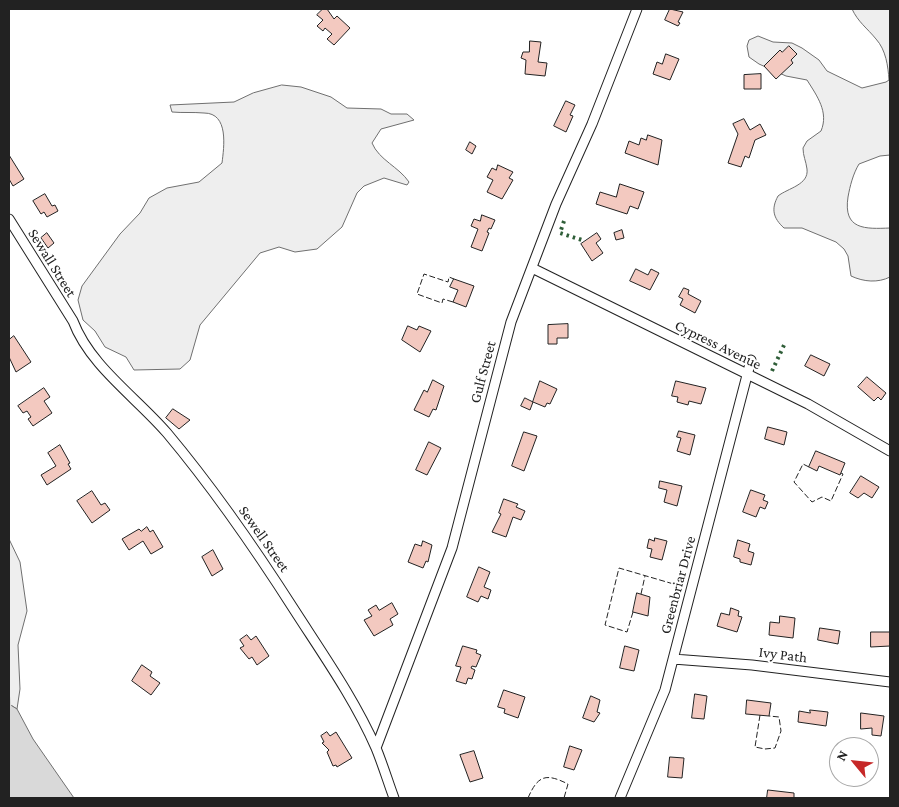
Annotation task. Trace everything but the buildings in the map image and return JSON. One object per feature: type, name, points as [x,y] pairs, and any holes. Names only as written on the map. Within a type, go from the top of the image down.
[{"type":"street","name":"Gulf Street","points":[[376,748],[452,548],[511,322],[560,195],[592,124],[636,9]]},
{"type":"street","name":"Sewall Street","points":[[9,219],[72,321]]},
{"type":"street","name":"Cypress Avenue","points":[[532,268],[812,406],[890,451]]},
{"type":"street","name":"Sewell Street","points":[[72,321],[79,338],[94,358],[166,433],[235,520],[332,669],[376,748],[394,798]]},
{"type":"street","name":"Greenbriar Drive","points":[[620,798],[665,690],[751,360]]},
{"type":"street","name":"Ivy Path","points":[[673,659],[752,665],[890,682]]},
{"type":"shaded area","points":[[852,9],[890,9],[890,155],[880,156],[859,164],[851,184],[847,208],[852,222],[858,225],[872,228],[890,228],[890,277],[876,281],[861,280],[851,276],[848,256],[844,249],[836,242],[802,228],[784,228],[777,221],[774,205],[778,196],[797,186],[805,179],[807,169],[803,148],[807,141],[821,131],[824,117],[823,111],[818,98],[807,80],[786,76],[759,64],[749,57],[747,46],[749,40],[758,36],[773,42],[792,43],[819,60],[827,71],[862,88],[886,82],[889,80],[888,69],[882,48],[857,18]]},
{"type":"shaded area","points":[[282,85],[301,87],[331,97],[347,108],[381,109],[391,114],[407,114],[414,120],[381,129],[372,143],[379,154],[409,182],[407,185],[384,178],[364,186],[357,193],[342,227],[317,249],[295,252],[279,247],[260,253],[200,325],[190,360],[180,369],[134,370],[126,357],[105,347],[95,331],[83,320],[78,300],[82,286],[120,234],[140,213],[149,198],[167,188],[199,182],[222,163],[224,140],[218,119],[212,114],[172,112],[170,105],[234,102],[253,93]]},
{"type":"shaded area","points":[[9,539],[20,562],[27,611],[18,645],[20,689],[17,709],[9,704]]},
{"type":"shaded area","points":[[9,704],[17,709],[33,739],[74,798],[9,798]]},
{"type":"waterway","points":[[9,698],[10,708]]},
{"type":"hedge","points":[[564,221],[560,233],[582,240]]},
{"type":"hedge","points":[[772,371],[785,343]]},
{"type":"fence","points":[[453,302],[443,299],[442,303],[417,294],[424,274],[448,282],[449,277],[454,279]]},
{"type":"fence","points":[[809,467],[803,464],[794,482],[812,502],[822,497],[831,501],[843,474],[841,473]]},
{"type":"fence","points":[[633,612],[627,632],[605,625],[619,568],[677,585]]},
{"type":"fence","points":[[641,594],[645,576]]},
{"type":"fence","points":[[760,715],[755,747],[765,749],[775,748],[781,731],[779,717],[769,716]]},
{"type":"fence","points":[[528,798],[535,785],[544,778],[554,778],[568,784],[564,798]]}]
